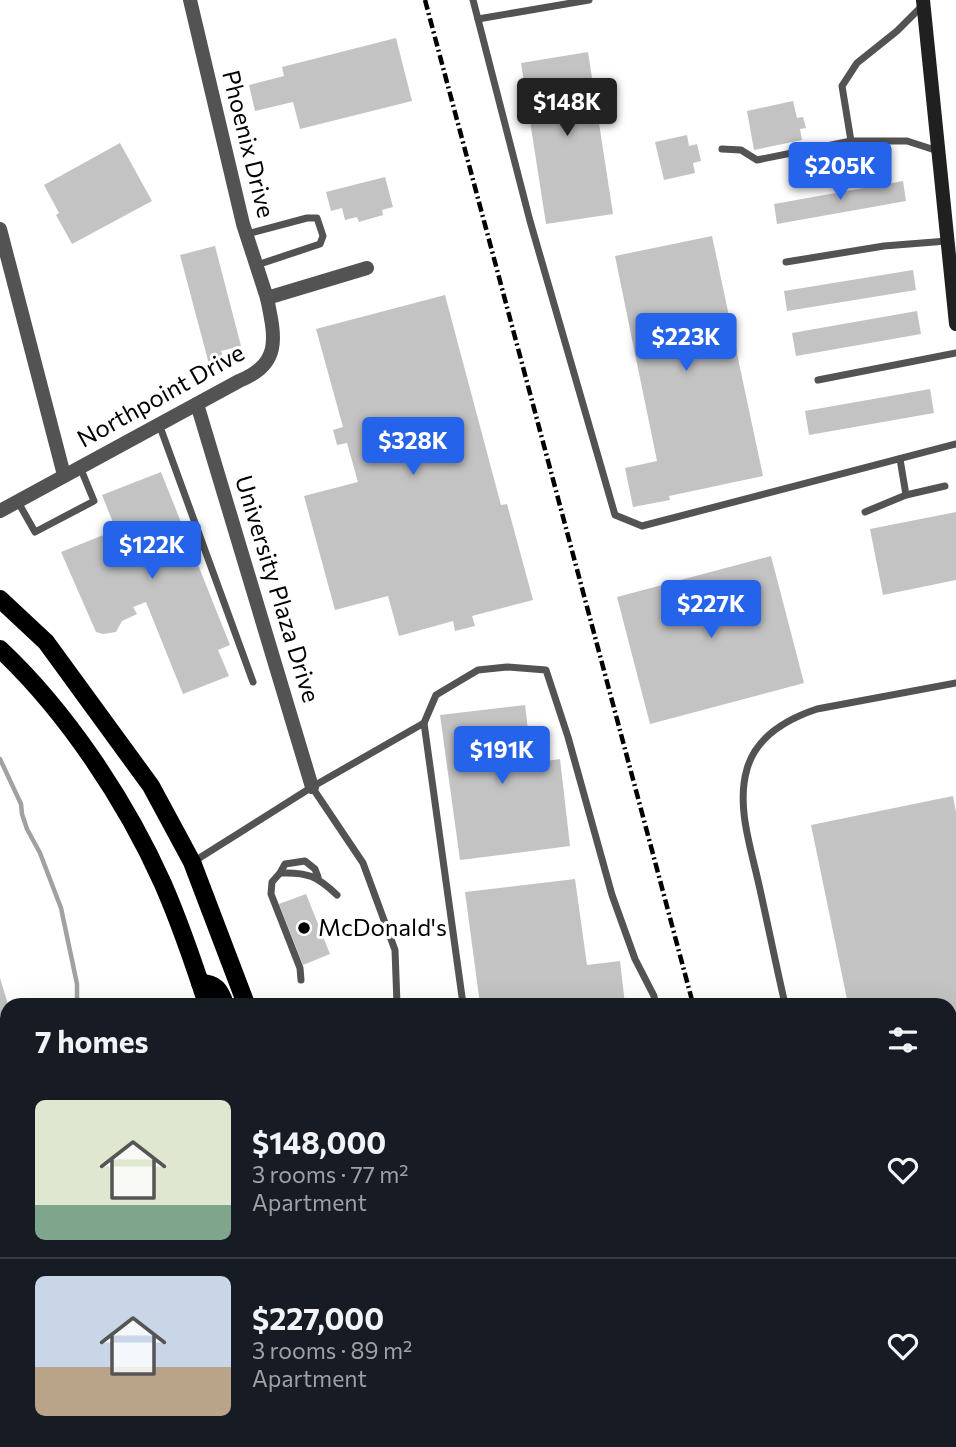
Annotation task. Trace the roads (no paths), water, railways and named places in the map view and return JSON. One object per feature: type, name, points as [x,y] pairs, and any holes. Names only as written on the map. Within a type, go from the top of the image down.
[{"type":"main road","points":[[923,2],[956,324]]},
{"type":"main road","points":[[0,599],[46,642],[151,786],[192,862],[244,998]]},
{"type":"main road","points":[[0,613],[42,653],[58,657]]},
{"type":"main road","points":[[0,649],[20,668],[73,734],[123,808],[163,884],[205,998]]},
{"type":"main road","points":[[200,983],[209,983],[216,987],[222,998]]},
{"type":"street","name":"Phoenix Drive","points":[[190,0],[247,234],[267,298]]},
{"type":"street","points":[[0,229],[64,475]]},
{"type":"street","points":[[267,298],[367,268]]},
{"type":"street","name":"Northpoint Drive","points":[[0,511],[256,374],[271,357],[273,325],[267,298]]},
{"type":"street","name":"University Plaza Drive","points":[[197,404],[312,787]]},
{"type":"lane","points":[[473,0],[530,221],[615,515],[642,526],[956,444]]},
{"type":"lane","points":[[478,19],[589,0]]},
{"type":"lane","points":[[852,141],[842,86],[857,63],[897,31],[923,2]]},
{"type":"lane","points":[[722,149],[741,150],[757,160],[852,141],[907,141],[938,151]]},
{"type":"lane","points":[[247,234],[307,218],[317,218],[323,236],[320,244],[257,265]]},
{"type":"lane","points":[[786,262],[884,246],[947,241]]},
{"type":"lane","points":[[818,380],[956,353]]},
{"type":"lane","points":[[159,424],[253,682]]},
{"type":"lane","points":[[901,459],[906,495]]},
{"type":"lane","points":[[18,502],[35,532],[94,500],[79,467]]},
{"type":"lane","points":[[865,512],[906,495],[945,486]]},
{"type":"lane","points":[[462,998],[424,723],[436,695],[478,670],[507,667],[545,670],[568,737],[612,895],[635,959],[654,998]]},
{"type":"lane","points":[[784,998],[742,795],[747,767],[763,741],[779,726],[796,716],[817,709],[956,682]]},
{"type":"lane","points":[[192,862],[312,787],[424,723]]},
{"type":"lane","points":[[312,787],[363,863],[395,950],[397,998]]},
{"type":"lane","points":[[301,980],[300,968],[271,894],[272,882],[285,864],[305,860],[337,895]]},
{"type":"lane","points":[[281,873],[318,877]]},
{"type":"waterway","points":[[0,759],[21,804],[27,829],[40,853],[61,908],[77,984],[77,998]]},
{"type":"railway","points":[[425,0],[691,998]]},
{"type":"place","name":"McDonald's","points":[[304,928]]}]
